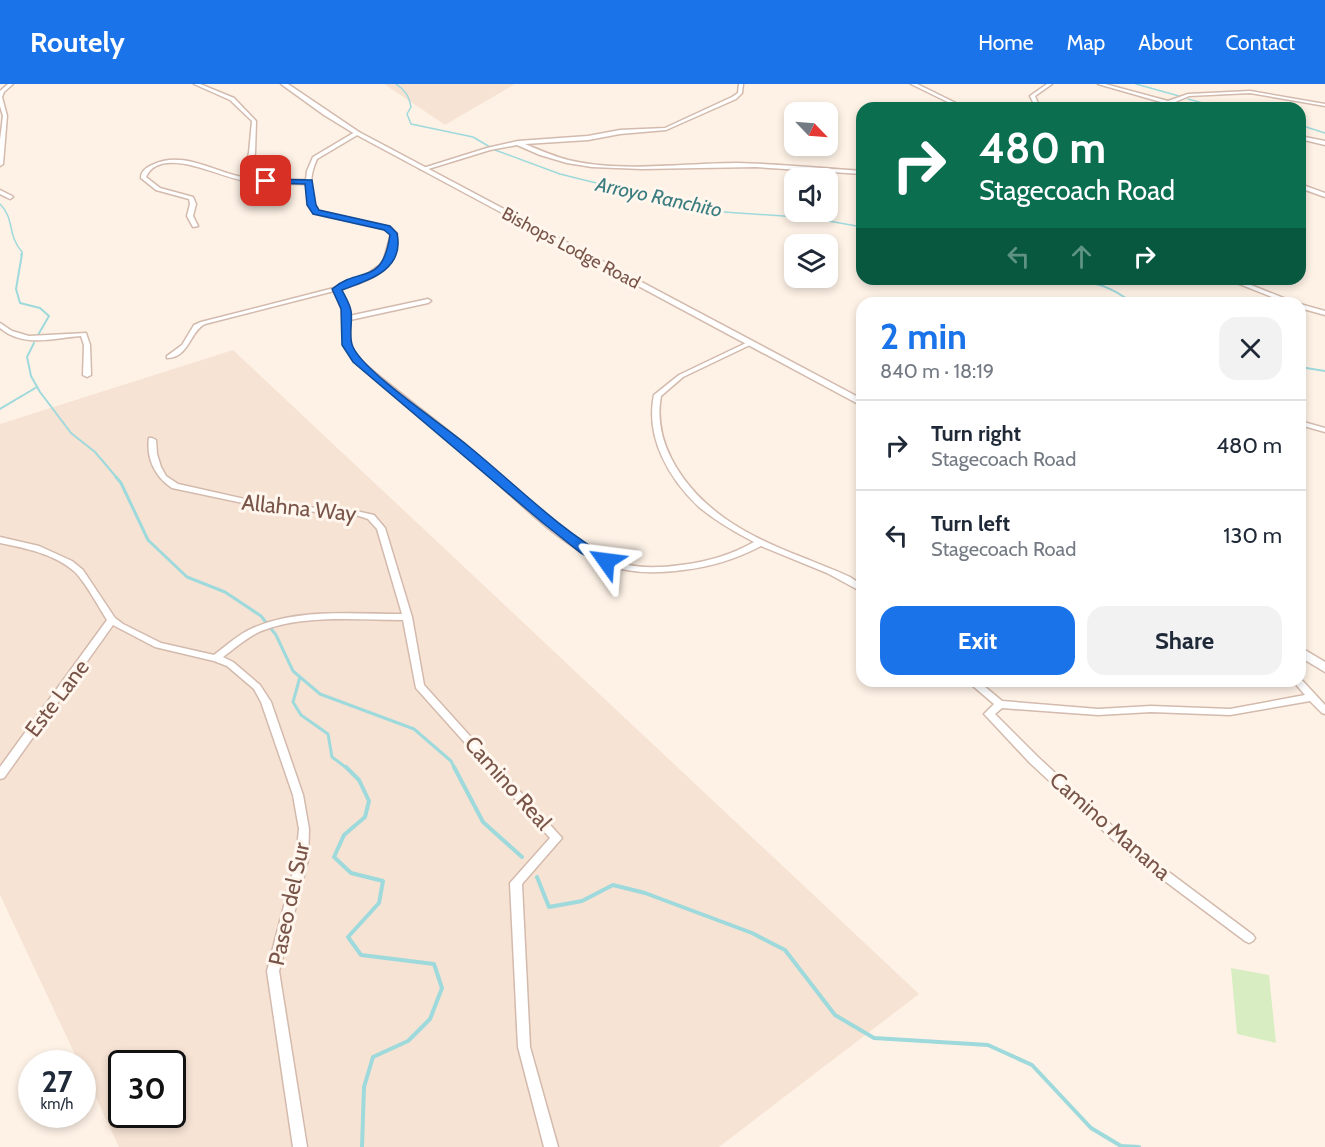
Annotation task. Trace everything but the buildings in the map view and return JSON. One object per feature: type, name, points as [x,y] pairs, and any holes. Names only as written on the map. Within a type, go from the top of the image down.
[{"type":"street","points":[[0,165],[5,116],[0,97],[2,91],[11,84]]},
{"type":"street","points":[[196,84],[232,99],[254,121],[252,153],[244,179]]},
{"type":"street","name":"Bishops Lodge Road","points":[[284,84],[318,109],[357,133],[856,400]]},
{"type":"street","points":[[423,169],[489,149],[518,143],[666,129],[734,98],[740,93],[741,84]]},
{"type":"street","points":[[913,84],[951,102]]},
{"type":"street","points":[[1035,102],[1032,96],[1050,84]]},
{"type":"street","points":[[1100,84],[1163,102]]},
{"type":"street","points":[[1170,102],[1188,95],[1250,92],[1325,105]]},
{"type":"street","points":[[169,357],[185,346],[196,326],[203,323],[336,289],[376,274],[387,264],[394,234],[387,228],[316,212],[311,205],[309,182],[315,158],[357,133]]},
{"type":"street","points":[[1306,138],[1325,143]]},
{"type":"street","points":[[518,143],[540,155],[569,163],[653,168],[776,165],[856,173]]},
{"type":"street","points":[[195,226],[190,216],[194,204],[191,198],[156,187],[144,179],[145,171],[160,163],[176,160],[244,179],[309,182]]},
{"type":"street","points":[[1306,188],[1325,195]]},
{"type":"street","points":[[0,192],[10,196]]},
{"type":"street","points":[[1246,285],[1277,297]]},
{"type":"street","points":[[336,289],[345,306],[347,345],[358,362],[464,448],[548,521],[599,558],[630,568],[668,570],[716,563],[738,556],[759,543]]},
{"type":"street","points":[[346,319],[428,301]]},
{"type":"street","points":[[1306,308],[1325,313]]},
{"type":"street","points":[[0,325],[17,337],[33,340],[65,334],[84,334],[87,345],[87,375]]},
{"type":"street","points":[[750,343],[672,382],[658,395],[654,420],[669,463],[690,494],[711,513],[759,543],[822,568],[856,586]]},
{"type":"street","points":[[1306,425],[1325,430]]},
{"type":"street","name":"Allahna Way","points":[[152,440],[153,458],[158,469],[165,479],[176,486],[258,505],[352,512],[374,519],[381,528],[407,617]]},
{"type":"street","name":"Paseo del Sur","points":[[0,540],[45,551],[76,567],[112,620],[130,632],[158,645],[216,658],[243,673],[262,694],[298,795],[303,820],[302,860],[273,971],[300,1147]]},
{"type":"street","points":[[216,658],[256,630],[276,624],[317,620],[407,617]]},
{"type":"street","name":"Camino Real","points":[[407,617],[419,686],[557,838],[516,883],[524,1047],[551,1147]]},
{"type":"street","name":"Este Lane","points":[[0,775],[112,620]]},
{"type":"street","points":[[1306,655],[1325,668]]},
{"type":"street","points":[[979,687],[1000,704],[1098,712],[1151,709],[1230,712],[1312,697]]},
{"type":"street","points":[[1303,687],[1325,711]]},
{"type":"street","name":"Camino Manana","points":[[1000,704],[989,714],[1034,760],[1130,849],[1249,938]]},
{"type":"shaded area","points":[[384,84],[515,84],[445,125]]},
{"type":"shaded area","points":[[233,350],[919,994],[719,1147],[119,1147],[110,1128],[186,1128],[186,1050],[108,1050],[108,1123],[96,1098],[96,1050],[73,1050],[0,895],[0,424]]},
{"type":"green space","points":[[1231,968],[1269,975],[1276,1043],[1237,1034]]},
{"type":"waterway","points":[[396,84],[409,100],[411,107],[407,114],[411,124],[473,137],[490,147]]},
{"type":"waterway","points":[[1136,84],[1179,96]]},
{"type":"waterway","points":[[1188,99],[1199,102]]},
{"type":"waterway","points":[[1306,127],[1325,133]]},
{"type":"waterway","name":"Arroyo Ranchito","points":[[495,150],[560,174],[709,211],[812,218],[856,226]]},
{"type":"waterway","points":[[0,204],[8,215],[14,239],[22,252],[21,255]]},
{"type":"waterway","points":[[22,254],[16,289],[20,303],[40,308],[49,316],[38,335]]},
{"type":"waterway","name":"Arroyo Ranchito","points":[[1099,285],[1123,297]]},
{"type":"waterway","points":[[34,343],[27,357],[31,376],[40,392],[71,433],[95,452],[117,478]]},
{"type":"waterway","name":"Arroyo Ranchito","points":[[1306,368],[1325,371]]},
{"type":"waterway","points":[[0,409],[37,387]]},
{"type":"waterway","points":[[116,477],[148,540],[187,577],[225,592],[261,616],[276,635],[293,671],[320,694],[414,729],[451,761],[454,767]]},
{"type":"waterway","points":[[300,677],[293,702],[301,715],[328,734],[332,757],[348,769]]},
{"type":"waterway","points":[[454,767],[483,822],[522,857]]},
{"type":"waterway","points":[[348,769],[359,780],[369,801],[365,817],[344,835],[334,857],[351,873],[383,881],[379,903],[348,937],[361,955],[434,964],[442,988],[430,1019],[408,1041],[373,1057],[364,1087],[362,1147]]},
{"type":"waterway","points":[[537,877],[549,907],[582,901],[613,885],[645,893],[752,933],[785,950],[835,1015],[874,1038],[988,1045],[1032,1065],[1091,1128],[1121,1146],[1139,1147]]},
{"type":"route","points":[[266,181],[309,182],[311,205],[316,212],[387,228],[394,234],[387,264],[376,274],[336,289],[346,309],[347,345],[358,362],[464,448],[548,521],[586,550],[606,561]]}]
